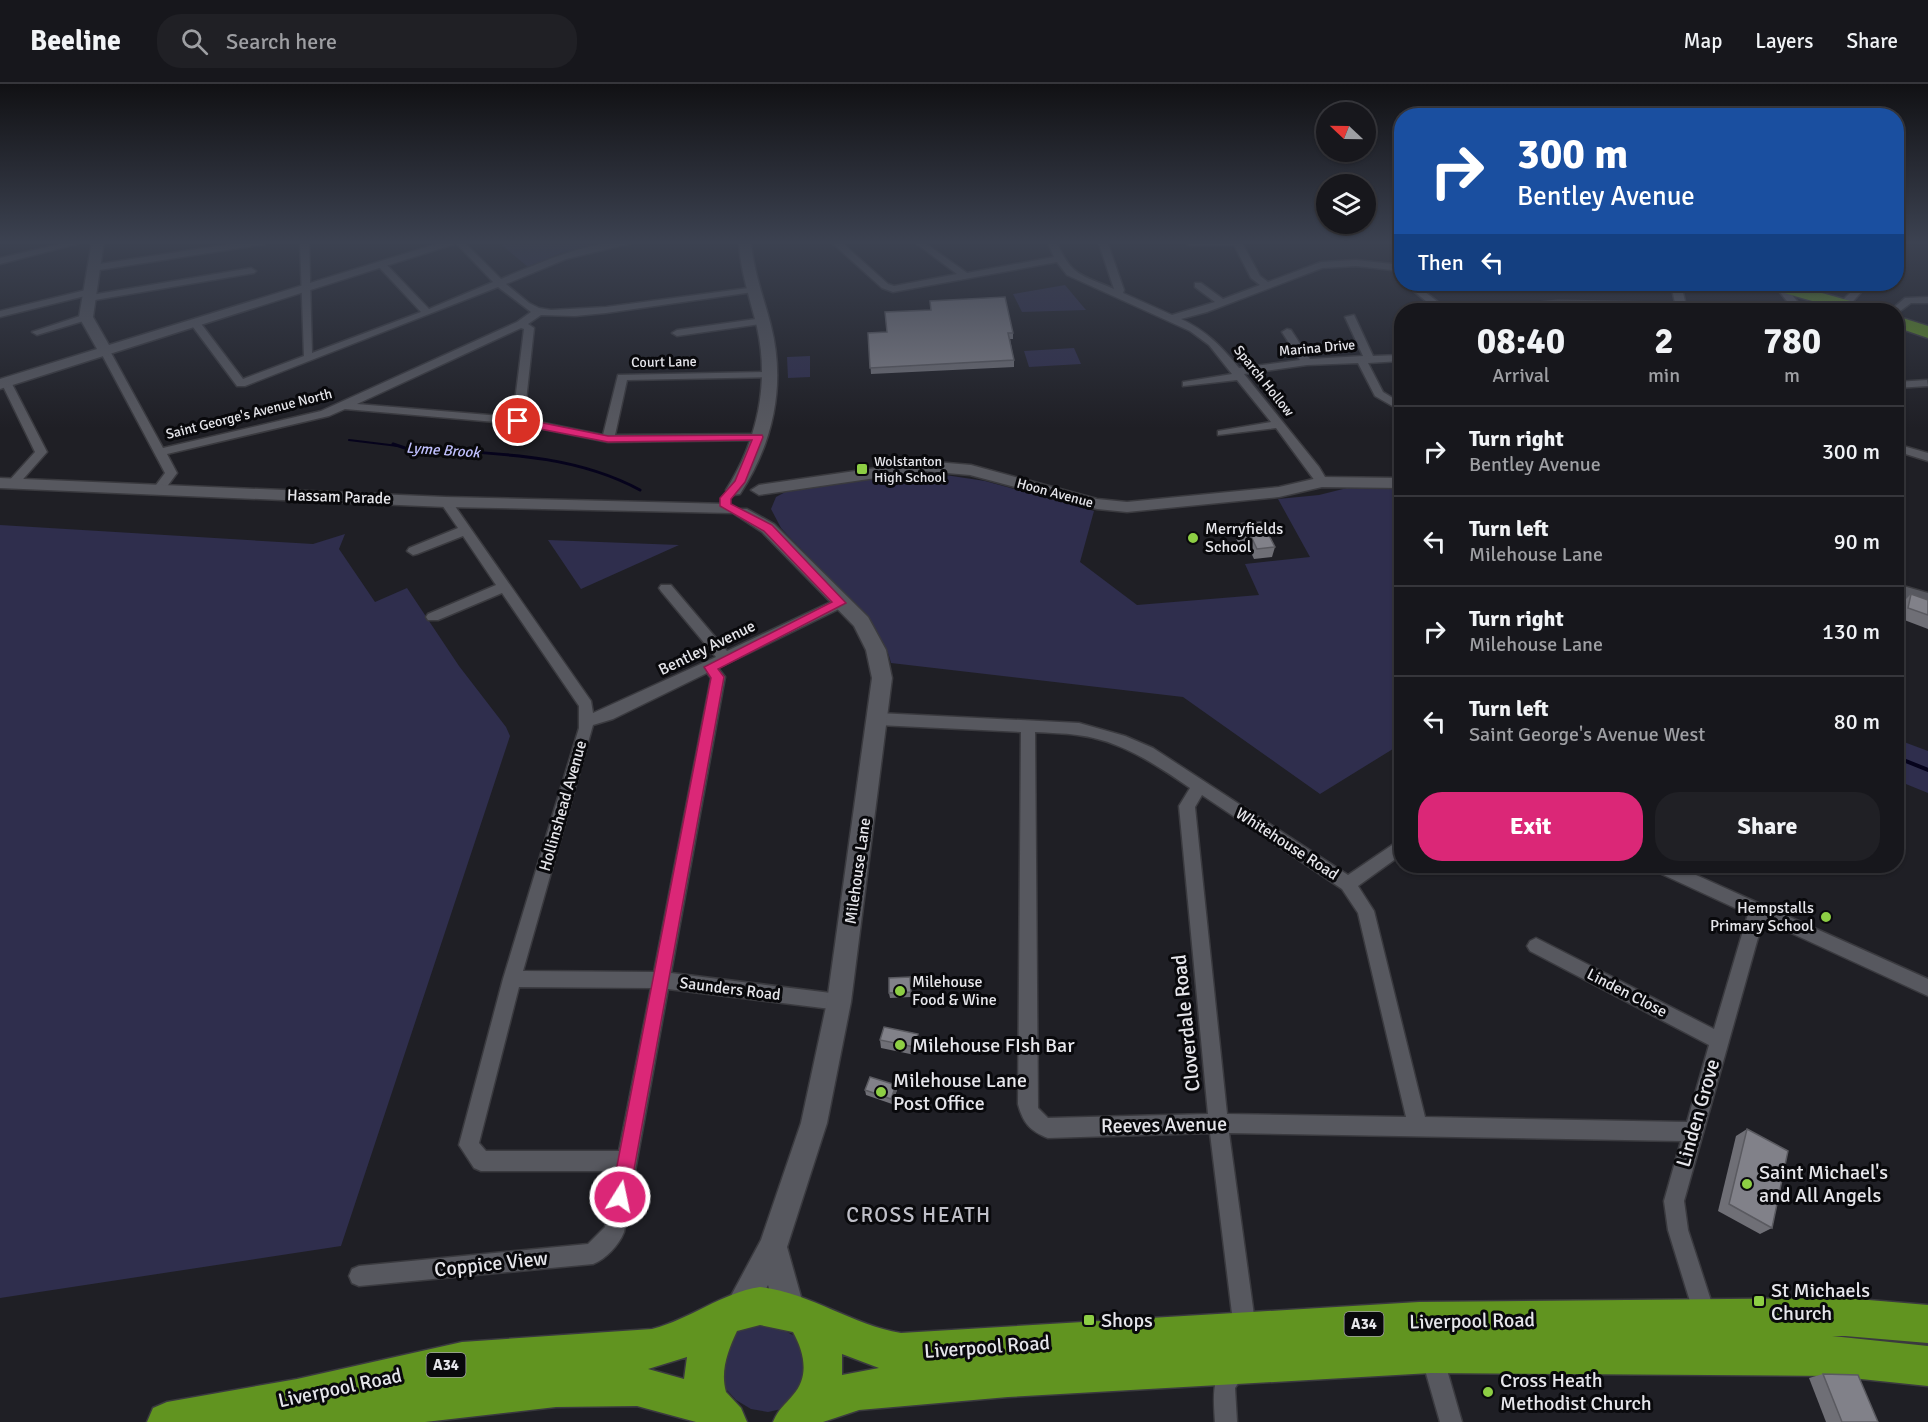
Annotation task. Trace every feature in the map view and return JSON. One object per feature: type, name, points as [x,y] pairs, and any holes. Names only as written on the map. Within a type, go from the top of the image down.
[{"type":"highway","points":[[1904,324],[1928,332]]},
{"type":"highway","name":"Liverpool Road","points":[[167,1422],[297,1399],[462,1362],[652,1350],[679,1342],[731,1314],[764,1306],[799,1315],[880,1348],[901,1353],[1245,1346],[1431,1353],[1832,1356],[1928,1366]]},
{"type":"highway","points":[[721,1418],[705,1390],[705,1357],[712,1336],[731,1314]]},
{"type":"highway","points":[[799,1315],[822,1351],[824,1371],[799,1417]]},
{"type":"highway","name":"Liverpool Road","points":[[799,1417],[859,1390],[1008,1377],[1419,1321],[1705,1316],[1845,1317],[1928,1324]]},
{"type":"highway","name":"Liverpool Road","points":[[306,1422],[442,1400],[556,1387],[637,1386],[721,1418]]},
{"type":"main road","points":[[88,303],[86,317],[94,331],[112,349]]},
{"type":"main road","points":[[3,383],[257,303]]},
{"type":"main road","points":[[733,502],[758,437],[768,402],[770,375],[768,342],[757,303]]},
{"type":"main road","points":[[749,462],[768,528]]},
{"type":"main road","name":"Hoon Avenue","points":[[760,495],[789,487],[893,469],[971,470],[1097,504],[1127,507],[1279,492],[1322,482],[1394,483]]},
{"type":"main road","name":"Hassam Parade","points":[[7,483],[446,502],[679,507],[733,502]]},
{"type":"main road","points":[[733,502],[753,511],[760,495]]},
{"type":"main road","points":[[733,502],[760,495]]},
{"type":"main road","name":"Milehouse Lane","points":[[731,1314],[773,1247],[814,1123],[839,1002],[882,678],[876,650],[861,622],[768,528],[733,502]]},
{"type":"main road","points":[[1904,592],[1928,599]]},
{"type":"main road","points":[[773,1247],[799,1315]]},
{"type":"street","points":[[0,314],[49,303]]},
{"type":"street","points":[[306,303],[307,354],[311,358]]},
{"type":"street","points":[[418,303],[427,313]]},
{"type":"street","points":[[195,323],[241,384],[451,303]]},
{"type":"street","points":[[527,303],[538,312],[559,314],[649,303]]},
{"type":"street","name":"Sparch Hollow","points":[[1134,303],[1194,329],[1213,343],[1279,424],[1322,482]]},
{"type":"street","points":[[1171,319],[1218,303]]},
{"type":"street","points":[[1194,329],[1203,310]]},
{"type":"street","name":"Saint George's Avenue North","points":[[161,452],[325,414],[521,324],[538,312]]},
{"type":"street","points":[[37,332],[86,317]]},
{"type":"street","points":[[1350,317],[1379,394],[1394,404]]},
{"type":"street","points":[[677,333],[763,321]]},
{"type":"street","points":[[518,421],[528,328],[521,324]]},
{"type":"street","points":[[1287,332],[1307,362]]},
{"type":"street","points":[[112,349],[171,472],[159,489]]},
{"type":"street","name":"Marina Drive","points":[[1187,384],[1307,362],[1394,358]]},
{"type":"street","name":"Court Lane","points":[[608,439],[622,377],[770,375]]},
{"type":"street","points":[[3,383],[41,452],[7,483]]},
{"type":"street","points":[[1904,384],[1927,383]]},
{"type":"street","points":[[346,406],[518,421],[608,439],[758,437]]},
{"type":"street","points":[[1222,433],[1279,424]]},
{"type":"street","points":[[1904,450],[1928,457]]},
{"type":"street","name":"Hollinshead Avenue","points":[[446,502],[586,705],[586,721],[512,979],[469,1145],[481,1161],[626,1161]]},
{"type":"street","points":[[413,551],[465,530]]},
{"type":"street","points":[[433,616],[503,587]]},
{"type":"street","points":[[626,1161],[663,980],[718,677],[718,663],[666,588]]},
{"type":"street","name":"Bentley Avenue","points":[[586,721],[608,715],[840,603]]},
{"type":"street","name":"Whitehouse Road","points":[[878,719],[1079,729],[1120,740],[1148,752],[1348,884],[1366,911],[1417,1125]]},
{"type":"street","name":"Reeves Avenue","points":[[1028,726],[1027,1104],[1032,1120],[1048,1128],[1218,1123],[1692,1132]]},
{"type":"street","name":"Cloverdale Road","points":[[1199,786],[1187,806],[1218,1123],[1245,1346]]},
{"type":"street","points":[[1348,884],[1394,851]]},
{"type":"street","points":[[1676,873],[1928,988]]},
{"type":"street","name":"Linden Grove","points":[[1705,1316],[1678,1230],[1674,1201],[1718,1040],[1757,911]]},
{"type":"street","name":"Linden Close","points":[[1536,946],[1718,1040]]},
{"type":"street","name":"Saunders Road","points":[[512,979],[663,980],[839,1002]]},
{"type":"street","name":"Coppice View","points":[[359,1276],[593,1254],[614,1232],[626,1161]]},
{"type":"street","points":[[1225,1419],[1224,1385],[1245,1346]]},
{"type":"street","points":[[1431,1353],[1451,1422]]},
{"type":"shaded area","points":[[1018,303],[1080,303],[1086,310],[1022,312]]},
{"type":"shaded area","points":[[1074,348],[1081,364],[1029,367],[1024,351]]},
{"type":"shaded area","points":[[810,356],[810,377],[788,378],[787,357]]},
{"type":"shaded area","points":[[919,471],[985,481],[1094,511],[1080,562],[1137,605],[1259,595],[1245,564],[1310,557],[1278,499],[1319,495],[1351,487],[1394,487],[1394,748],[1320,794],[1183,697],[891,663],[876,632],[861,613],[781,528],[771,509],[776,497],[789,490]]},
{"type":"shaded area","points":[[0,525],[313,544],[345,534],[339,549],[375,602],[407,588],[459,666],[506,727],[510,736],[341,1246],[0,1298]]},
{"type":"shaded area","points":[[548,540],[679,545],[581,589]]},
{"type":"shaded area","points":[[1904,742],[1928,751],[1928,793],[1904,783]]},
{"type":"shaded area","points":[[759,1324],[778,1327],[798,1338],[809,1373],[786,1408],[768,1412],[751,1409],[736,1400],[726,1389],[721,1378],[729,1340],[742,1327]]},
{"type":"building","points":[[930,303],[1006,303],[1013,333],[1008,333],[1014,360],[870,368],[868,333],[887,332],[885,312],[931,310]]},
{"type":"building","points":[[1262,522],[1275,547],[1257,549],[1250,534],[1241,535],[1236,524]]},
{"type":"building","points":[[1911,594],[1928,600],[1928,615],[1908,608]]},
{"type":"building","points":[[910,977],[911,992],[889,993],[889,978]]},
{"type":"building","points":[[884,1027],[918,1034],[914,1047],[880,1040]]},
{"type":"building","name":"Milehouse Lane Post Office","points":[[870,1077],[896,1085],[891,1099],[865,1090]]},
{"type":"building","name":"Saint Michael's and All Angels","points":[[1747,1129],[1788,1151],[1772,1228],[1729,1204]]},
{"type":"building","points":[[1823,1374],[1858,1375],[1878,1422],[1842,1422]]},
{"type":"waterway","name":"Lyme Brook","points":[[349,440],[398,446]]},
{"type":"waterway","name":"Lyme Brook","points":[[393,444],[405,448],[496,454],[555,461],[613,477],[640,490]]},
{"type":"waterway","name":"Lyme Brook","points":[[1904,760],[1928,770]]},
{"type":"place","name":"Wolstanton High School","points":[[862,469]]},
{"type":"place","name":"Merryfields School","points":[[1193,538]]},
{"type":"place","name":"Hempstalls Primary School","points":[[1826,917]]},
{"type":"place","name":"Milehouse Food & Wine","points":[[900,991]]},
{"type":"place","name":"Milehouse FIsh Bar","points":[[900,1045]]},
{"type":"place","name":"Milehouse Lane Post Office","points":[[881,1092]]},
{"type":"place","name":"Saint Michael's and All Angels","points":[[1747,1184]]},
{"type":"place","name":"St Michaels Church","points":[[1759,1301]]},
{"type":"place","name":"Shops","points":[[1089,1320]]},
{"type":"place","name":"Cross Heath Methodist Church","points":[[1488,1392]]},
{"type":"district","name":"CROSS HEATH","points":[[919,1215]]},
{"type":"route","points":[[518,421],[608,439],[758,437],[740,482],[725,498],[725,506],[768,528],[840,603],[710,667],[718,677],[663,980],[620,1197]]}]
